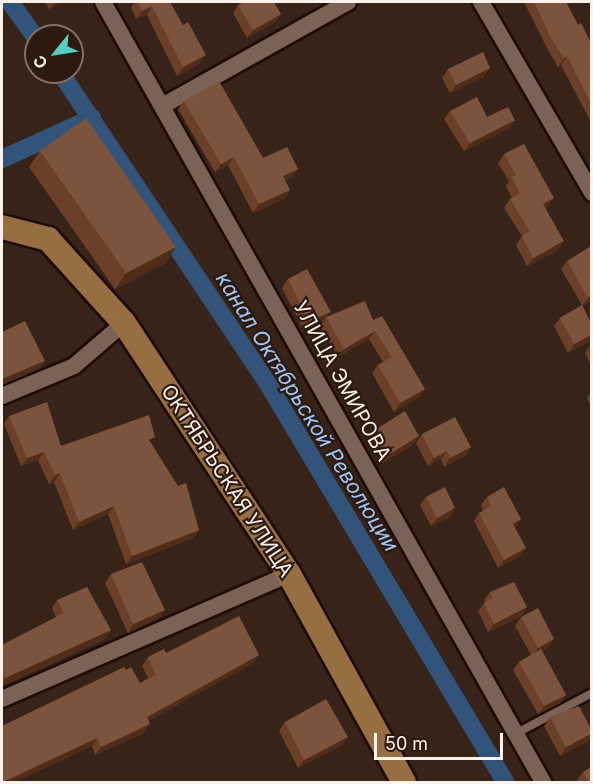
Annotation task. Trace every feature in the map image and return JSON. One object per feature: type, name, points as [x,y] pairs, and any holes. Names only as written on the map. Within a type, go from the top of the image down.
[{"type":"street","name":"УЛИЦА ЭМИРОВА","points":[[102,2],[164,105],[543,783]]},
{"type":"street","points":[[164,105],[348,2]]},
{"type":"street","points":[[481,2],[591,193]]},
{"type":"street","name":"ОКТЯБРЬСКАЯ УЛИЦА","points":[[2,226],[48,239],[124,323],[289,574],[404,783]]},
{"type":"street","points":[[2,396],[74,366],[124,323]]},
{"type":"street","points":[[2,699],[289,574]]},
{"type":"lane","points":[[515,734],[591,693]]},
{"type":"building","points":[[138,2],[170,2],[183,25],[188,22],[206,55],[183,67],[152,6],[142,11]]},
{"type":"building","points":[[244,2],[274,2],[281,14],[253,30],[238,5]]},
{"type":"building","points":[[534,2],[566,2],[578,25],[581,23],[591,43],[591,103],[567,56],[564,58],[552,40]]},
{"type":"building","points":[[483,52],[490,68],[456,85],[448,69]]},
{"type":"building","points":[[219,81],[263,158],[287,147],[298,169],[283,176],[290,190],[259,204],[234,157],[221,164],[184,101]]},
{"type":"building","points":[[477,97],[487,117],[508,107],[515,120],[470,143],[450,111]]},
{"type":"building","points":[[86,118],[176,247],[126,273],[40,151]]},
{"type":"building","points":[[524,144],[554,198],[543,204],[564,241],[533,258],[522,236],[530,232],[510,199],[520,193],[512,177],[516,175],[504,154]]},
{"type":"building","points":[[591,246],[591,296],[588,298],[567,261]]},
{"type":"building","points":[[307,269],[331,312],[309,321],[288,279]]},
{"type":"building","points":[[365,301],[373,320],[382,316],[425,389],[400,403],[378,365],[392,357],[375,331],[344,349],[326,317]]},
{"type":"building","points":[[582,305],[591,323],[591,335],[574,344],[560,318]]},
{"type":"building","points":[[25,321],[45,361],[2,379],[2,332]]},
{"type":"building","points":[[47,402],[61,446],[149,415],[155,437],[149,440],[178,486],[186,483],[199,530],[132,556],[114,506],[79,522],[60,473],[55,475],[44,452],[27,458],[9,416]]},
{"type":"building","points":[[405,411],[419,436],[388,455],[375,430]]},
{"type":"building","points":[[455,417],[471,447],[450,458],[447,451],[434,458],[422,434]]},
{"type":"building","points":[[445,487],[455,508],[437,518],[426,497]]},
{"type":"building","points":[[504,487],[521,519],[513,524],[526,548],[504,560],[479,513],[491,506],[487,497]]},
{"type":"building","points":[[142,562],[165,610],[133,624],[111,574]]},
{"type":"building","points":[[514,582],[527,607],[494,624],[484,603],[493,598],[490,592]]},
{"type":"building","points":[[87,587],[111,630],[5,678],[4,675],[2,676],[2,645],[64,613],[57,600]]},
{"type":"building","points":[[538,608],[554,639],[538,648],[521,617]]},
{"type":"building","points":[[239,616],[259,655],[147,717],[150,724],[101,747],[97,738],[2,782],[2,726],[124,667],[126,670],[131,667],[140,683],[156,675],[148,657],[164,649],[166,653]]},
{"type":"building","points":[[541,649],[566,695],[544,706],[519,662]]},
{"type":"building","points":[[326,699],[348,737],[304,760],[285,722]]},
{"type":"building","points":[[579,706],[591,729],[591,734],[566,747],[550,717]]},
{"type":"building","points":[[591,767],[591,783],[589,783],[583,772]]},
{"type":"waterway","name":"канал Октябрьской Революции","points":[[10,2],[26,24]]},
{"type":"waterway","name":"канал Октябрьской Революции","points":[[68,84],[265,379],[505,782]]},
{"type":"waterway","points":[[2,159],[92,118]]}]
